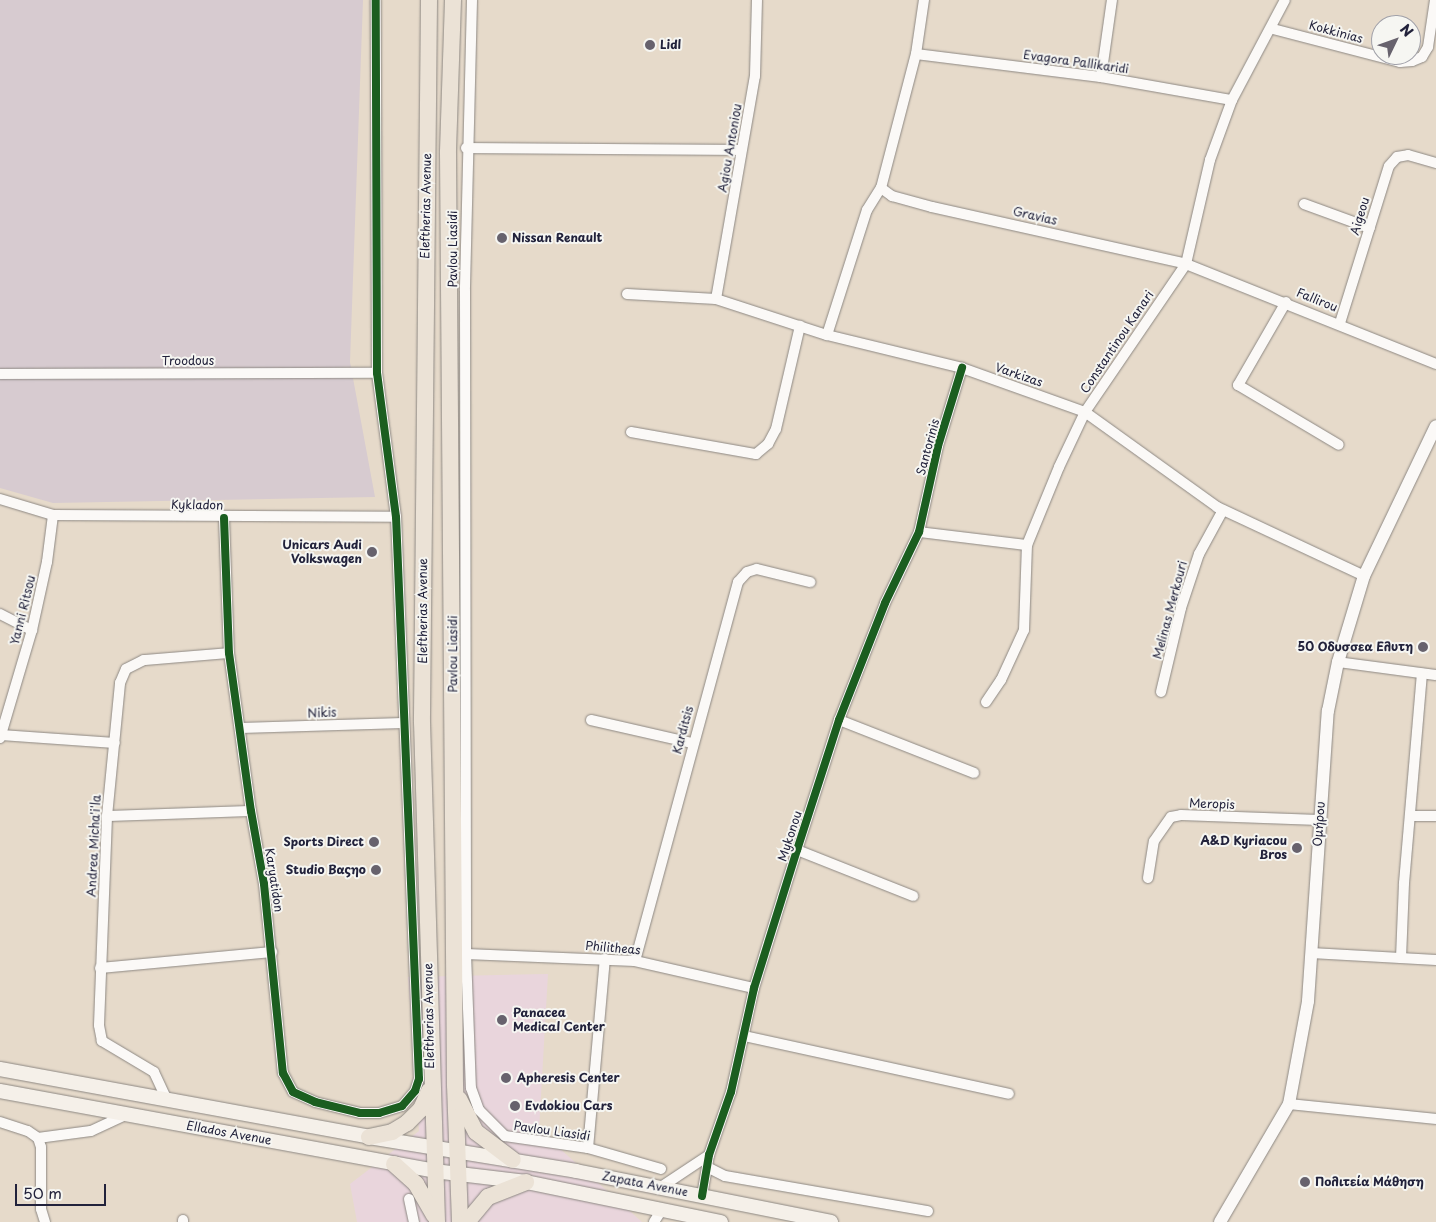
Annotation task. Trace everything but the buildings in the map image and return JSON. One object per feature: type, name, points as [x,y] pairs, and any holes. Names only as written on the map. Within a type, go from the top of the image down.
[{"type":"highway","name":"Eleftherias Avenue","points":[[429,0],[422,722],[425,1078],[433,1148],[437,1222]]},
{"type":"highway","name":"Eleftherias Avenue","points":[[453,0],[448,153],[455,1085],[460,1222]]},
{"type":"highway","points":[[369,1137],[392,1132],[407,1123],[421,1109],[425,1078]]},
{"type":"highway","points":[[455,1085],[470,1125],[492,1147],[513,1160]]},
{"type":"highway","points":[[394,1164],[416,1184],[437,1222]]},
{"type":"highway","points":[[467,1222],[488,1197],[526,1182]]},
{"type":"main road","name":"Ellados Avenue","points":[[0,1069],[369,1137],[433,1148],[458,1149]]},
{"type":"main road","name":"Ellados Avenue","points":[[0,1091],[394,1164],[434,1171],[458,1172]]},
{"type":"main road","name":"Zapata Avenue","points":[[458,1149],[661,1187],[831,1222]]},
{"type":"main road","name":"Zapata Avenue","points":[[458,1172],[526,1182],[721,1222]]},
{"type":"street","points":[[376,0],[377,373],[396,517],[403,723],[425,1078]]},
{"type":"street","name":"Pavlou Liasidi","points":[[472,0],[466,148],[465,440],[466,954],[472,1088],[479,1110],[498,1131],[512,1139],[588,1148],[661,1169]]},
{"type":"street","name":"Agiou Antoniou","points":[[716,299],[754,76],[757,0]]},
{"type":"street","points":[[827,335],[867,210],[881,188],[916,54],[924,0]]},
{"type":"street","points":[[1101,76],[1112,0]]},
{"type":"street","name":"Constantinou Kanari","points":[[986,702],[1001,680],[1024,630],[1027,545],[1085,412],[1186,264],[1210,160],[1232,100],[1273,29],[1286,0]]},
{"type":"street","name":"Kokkinias","points":[[1273,29],[1400,62],[1422,57],[1428,47],[1434,0]]},
{"type":"street","name":"Evagora Pallikaridi","points":[[916,54],[1101,76],[1232,100]]},
{"type":"street","points":[[466,148],[742,150]]},
{"type":"street","name":"Aigeou","points":[[1340,324],[1389,166],[1396,157],[1408,155],[1436,163]]},
{"type":"street","name":"Gravias","points":[[881,188],[892,196],[932,207],[1186,264]]},
{"type":"street","points":[[1304,204],[1370,228]]},
{"type":"street","name":"Fallirou","points":[[1186,264],[1286,302],[1436,364]]},
{"type":"street","name":"Varkizas","points":[[628,294],[716,299],[827,335],[962,368],[1085,412],[1223,510],[1364,576]]},
{"type":"street","points":[[1286,302],[1238,385],[1339,445]]},
{"type":"street","points":[[631,432],[756,454],[768,444],[776,429],[800,326]]},
{"type":"street","points":[[450,361],[466,381]]},
{"type":"street","name":"Santorinis","points":[[919,532],[938,446],[962,368]]},
{"type":"street","name":"Troodous","points":[[0,374],[377,373]]},
{"type":"street","name":"Ομήρου","points":[[1220,1222],[1289,1104],[1308,1001],[1328,711],[1338,662],[1364,576],[1436,426]]},
{"type":"street","points":[[451,457],[465,440]]},
{"type":"street","name":"Kykladon","points":[[0,499],[53,515],[224,518],[396,517]]},
{"type":"street","name":"Melinas Merkouri","points":[[1161,692],[1181,608],[1198,554],[1223,510]]},
{"type":"street","name":"Yanni Ritsou","points":[[0,736],[32,630],[47,562],[53,515]]},
{"type":"street","name":"Karyatidon","points":[[224,518],[229,653],[241,728],[250,811],[272,952],[283,1073],[293,1092],[315,1102],[360,1113],[378,1113],[406,1102],[425,1078]]},
{"type":"street","points":[[919,532],[1027,545]]},
{"type":"street","name":"Mykonou","points":[[702,1196],[709,1155],[731,1092],[754,988],[839,720],[898,572],[919,532]]},
{"type":"street","name":"Karditsis","points":[[634,961],[692,743],[738,582],[747,572],[758,569],[810,582]]},
{"type":"street","points":[[0,614],[32,630]]},
{"type":"street","name":"Andrea Micha'i'la","points":[[167,1100],[154,1072],[102,1041],[99,1025],[107,816],[120,682],[130,666],[144,660],[229,653]]},
{"type":"street","points":[[1338,662],[1436,675]]},
{"type":"street","points":[[1401,958],[1422,674]]},
{"type":"street","points":[[590,720],[692,743]]},
{"type":"street","points":[[839,720],[974,772]]},
{"type":"street","name":"Nikis","points":[[241,728],[403,723]]},
{"type":"street","points":[[0,736],[115,743]]},
{"type":"street","points":[[107,816],[250,811]]},
{"type":"street","name":"Meropis","points":[[1148,878],[1154,842],[1171,817],[1181,815],[1319,820]]},
{"type":"street","points":[[1410,816],[1436,816]]},
{"type":"street","points":[[797,850],[913,896]]},
{"type":"street","points":[[100,968],[272,952]]},
{"type":"street","points":[[1311,953],[1436,960]]},
{"type":"street","name":"Philitheas","points":[[466,954],[634,961],[754,988]]},
{"type":"street","points":[[588,1148],[604,959]]},
{"type":"street","points":[[744,1036],[1008,1094]]},
{"type":"street","points":[[1289,1104],[1436,1119]]},
{"type":"street","points":[[38,1138],[91,1132],[126,1114]]},
{"type":"street","points":[[0,1122],[28,1131],[38,1138],[42,1147],[41,1209],[45,1222]]},
{"type":"street","points":[[661,1187],[709,1155]]},
{"type":"street","points":[[706,1167],[725,1176],[928,1211]]},
{"type":"street","points":[[409,1199],[414,1222]]},
{"type":"street","points":[[654,1222],[662,1209]]},
{"type":"shaded area","points":[[0,0],[363,0],[350,362],[375,497],[53,503],[0,488]]},
{"type":"shaded area","points":[[548,974],[539,1130],[642,1222],[357,1222],[350,1184],[419,1131],[408,977]]},
{"type":"cycle path","points":[[224,518],[229,653],[251,811],[264,884],[283,1073],[293,1092],[315,1102],[360,1113],[379,1113],[402,1106],[415,1091],[419,1079],[396,517],[377,373],[376,0]]},
{"type":"cycle path","points":[[702,1196],[709,1155],[731,1092],[754,988],[797,850],[839,720],[885,603],[919,532],[938,446],[962,368]]},
{"type":"place","name":"Lidl","points":[[650,45]]},
{"type":"place","name":"Nissan Renault","points":[[502,238]]},
{"type":"place","name":"Unicars Audi Volkswagen","points":[[372,552]]},
{"type":"place","name":"50 Οδυσσεα Ελυτη","points":[[1423,647]]},
{"type":"place","name":"Sports Direct","points":[[374,842]]},
{"type":"place","name":"A&D Kyriacou Bros","points":[[1297,848]]},
{"type":"place","name":"Studio Βαςηο","points":[[376,870]]},
{"type":"place","name":"Panacea Medical Center","points":[[502,1020]]},
{"type":"place","name":"Apheresis Center","points":[[506,1078]]},
{"type":"place","name":"Evdokiou Cars","points":[[515,1106]]},
{"type":"place","name":"Πολιτεία Μάθηση","points":[[1305,1182]]}]
